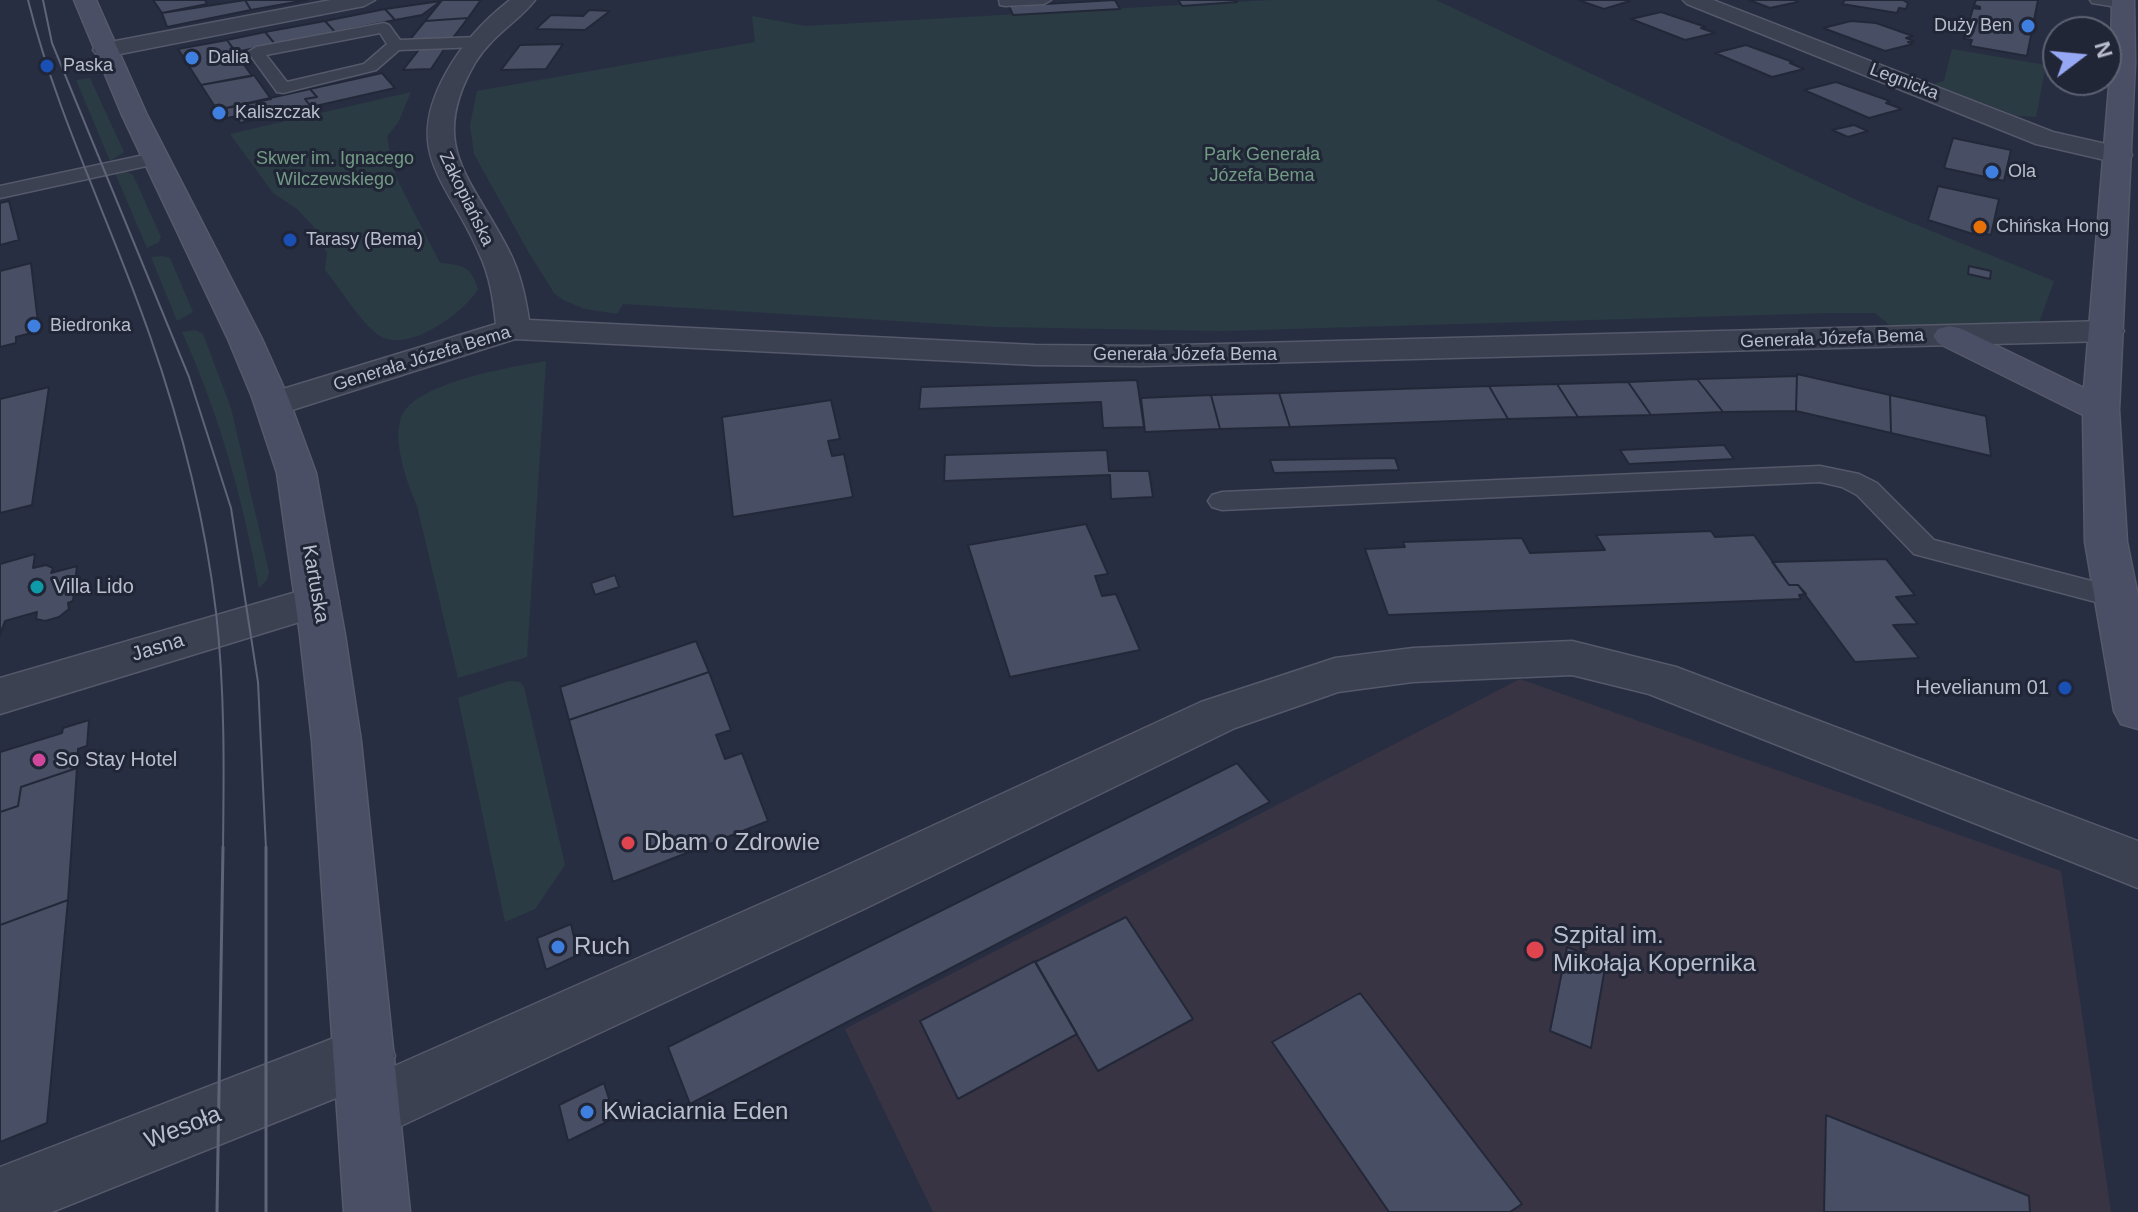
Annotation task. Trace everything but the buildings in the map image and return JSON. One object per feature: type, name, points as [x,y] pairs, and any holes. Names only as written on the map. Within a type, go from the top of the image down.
[{"type":"main road","name":"Kartuska","points":[[85,0],[105,50],[200,240],[273,404],[293,461],[336,727],[377,1212]]},
{"type":"main road","points":[[2123,2],[2130,65],[2118,155],[2124,279],[2123,330],[2101,410],[2105,527],[2115,597],[2138,711]]},
{"type":"main road","points":[[1950,336],[2101,410]]},
{"type":"street","points":[[105,50],[364,0]]},
{"type":"street","name":"Zakopiańska","points":[[513,329],[505,279],[443,159],[438,133],[442,107],[451,82],[478,42],[524,0]]},
{"type":"street","name":"Legnicka","points":[[1694,0],[2045,138],[2118,155]]},
{"type":"street","name":"Generała Józefa Bema","points":[[273,404],[513,329],[1035,355],[1142,356],[2123,330]]},
{"type":"street","name":"Jasna","points":[[0,696],[317,601]]},
{"type":"street","name":"Wesoła","points":[[0,1200],[368,1082],[845,892],[1218,715],[1335,675],[1413,665],[1572,658],[1587,661],[1659,679],[2138,865]]},
{"type":"lane","points":[[1005,2],[1044,0]]},
{"type":"lane","points":[[2097,0],[2123,2]]},
{"type":"lane","points":[[395,45],[384,28],[256,52],[283,88],[370,67],[395,45],[478,42]]},
{"type":"lane","points":[[0,192],[158,158]]},
{"type":"lane","points":[[1222,501],[1820,474],[1850,480],[1867,489],[1924,547],[2115,597]]},
{"type":"shaded area","name":"Szpital im. Mikołaja Kopernika","points":[[1520,679],[2061,871],[2111,1212],[933,1212],[845,1029]]},
{"type":"green space","name":"Park Generała Józefa Bema","points":[[1270,0],[1436,0],[1863,203],[2054,281],[2039,323],[1899,328],[1888,324],[1875,313],[1830,313],[1222,331],[993,327],[623,304],[617,314],[585,309],[554,293],[474,154],[470,125],[477,91],[755,42],[752,16],[805,26]]},
{"type":"green space","points":[[1952,49],[2042,64],[2042,86],[2036,117],[2017,116],[1934,84],[1944,81]]},
{"type":"green space","points":[[90,78],[124,152],[110,161],[76,80]]},
{"type":"green space","name":"Skwer im. Ignacego Wilczewskiego","points":[[411,92],[398,123],[387,136],[392,165],[440,263],[465,268],[478,289],[447,320],[417,336],[402,340],[377,334],[363,321],[325,270],[327,253],[314,227],[297,209],[273,193],[230,134]]},
{"type":"green space","points":[[115,173],[133,175],[161,237],[159,242],[147,248]]},
{"type":"green space","points":[[151,257],[170,258],[193,312],[177,321]]},
{"type":"green space","points":[[195,330],[203,334],[231,408],[269,572],[267,580],[259,588],[228,457],[182,332]]},
{"type":"green space","points":[[546,361],[527,657],[458,678],[417,506],[402,464],[400,421],[407,408],[421,396],[441,387],[487,373]]},
{"type":"green space","points":[[509,681],[520,682],[524,687],[565,865],[535,909],[505,922],[458,698]]},
{"type":"tram line","points":[[28,0],[54,86],[150,336],[190,472],[211,577],[219,642],[223,847]]},
{"type":"tram line","points":[[43,0],[52,43],[189,377],[231,508],[258,682],[266,849]]},
{"type":"tram line","points":[[217,1212],[223,847]]},
{"type":"tram line","points":[[266,849],[266,1212]]},
{"type":"place","name":"Duży Ben","points":[[2028,26]]},
{"type":"place","name":"Dalia","points":[[192,58]]},
{"type":"place","name":"Paska","points":[[47,66]]},
{"type":"place","name":"Kaliszczak","points":[[219,113]]},
{"type":"place","name":"Ola","points":[[1992,172]]},
{"type":"place","name":"Chińska Hong","points":[[1980,227]]},
{"type":"place","name":"Tarasy (Bema)","points":[[290,240]]},
{"type":"place","name":"Biedronka","points":[[34,326]]},
{"type":"place","name":"Villa Lido","points":[[37,587]]},
{"type":"place","name":"Hevelianum 01","points":[[2065,688]]},
{"type":"place","name":"So Stay Hotel","points":[[39,760]]},
{"type":"place","name":"Dbam o Zdrowie","points":[[628,843]]},
{"type":"place","name":"Ruch","points":[[558,947]]},
{"type":"place","name":"Szpital im. Mikołaja Kopernika","points":[[1535,950]]},
{"type":"place","name":"Kwiaciarnia Eden","points":[[587,1112]]}]
